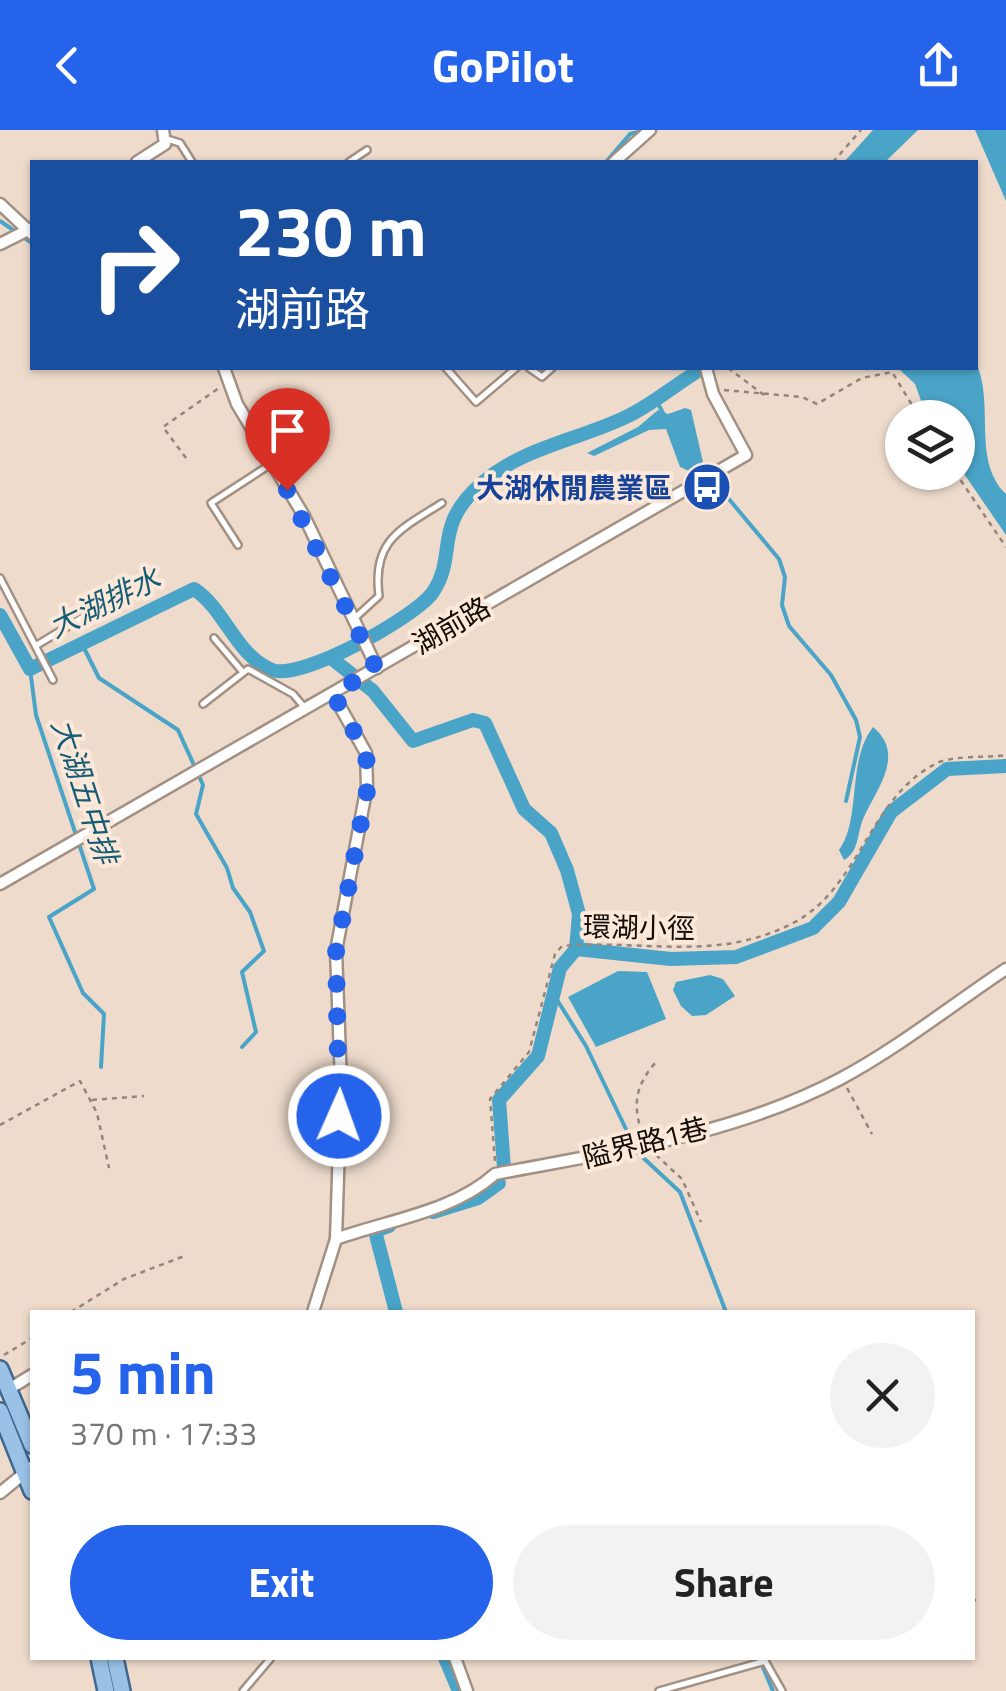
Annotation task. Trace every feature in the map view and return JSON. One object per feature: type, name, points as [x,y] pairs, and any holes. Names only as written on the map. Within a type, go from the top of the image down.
[{"type":"main road","points":[[0,1369],[30,1440]]},
{"type":"main road","points":[[0,1412],[29,1470]]},
{"type":"main road","points":[[98,1660],[106,1691]]},
{"type":"main road","points":[[115,1660],[122,1691]]},
{"type":"street","points":[[616,160],[645,131]]},
{"type":"street","points":[[139,160],[165,144],[164,134]]},
{"type":"street","points":[[0,204],[30,231],[0,244]]},
{"type":"street","points":[[225,370],[271,464],[304,516],[376,668]]},
{"type":"street","points":[[707,370],[713,394]]},
{"type":"street","name":"湖前路","points":[[0,884],[746,456],[713,394]]},
{"type":"street","points":[[314,1310],[336,1238],[341,1068],[336,952],[368,786],[366,753],[333,694]]},
{"type":"street","name":"隘界路1巷","points":[[336,1238],[431,1209],[480,1187],[495,1174],[680,1137],[795,1100],[842,1078],[1006,969]]},
{"type":"street","points":[[8,1389],[30,1375]]},
{"type":"street","points":[[0,1493],[29,1470]]},
{"type":"street","points":[[457,1660],[467,1691]]},
{"type":"lane","points":[[164,134],[180,144],[191,160]]},
{"type":"lane","points":[[352,160],[368,150]]},
{"type":"lane","points":[[448,370],[476,402],[514,370]]},
{"type":"lane","points":[[238,545],[211,503],[271,464]]},
{"type":"lane","points":[[352,620],[379,596],[376,566],[392,534],[442,503]]},
{"type":"lane","points":[[0,578],[54,680]]},
{"type":"lane","points":[[37,646],[118,596]]},
{"type":"lane","points":[[214,638],[242,671]]},
{"type":"lane","points":[[202,704],[248,669],[293,694],[306,709]]},
{"type":"lane","points":[[244,1691],[269,1660]]},
{"type":"lane","points":[[659,1691],[765,1661],[782,1691]]},
{"type":"path","points":[[835,160],[862,130]]},
{"type":"path","points":[[731,370],[765,396]]},
{"type":"path","points":[[713,394],[730,388],[765,396],[802,397],[817,404],[862,378],[892,372],[909,400]]},
{"type":"path","points":[[186,458],[163,426],[228,382]]},
{"type":"path","points":[[967,490],[1006,547]]},
{"type":"path","name":"環湖小徑","points":[[495,1174],[496,1136],[490,1099],[529,1052],[555,954],[562,946],[723,947],[794,922],[831,892],[889,804],[938,762],[1006,756]]},
{"type":"path","points":[[842,1078],[872,1134]]},
{"type":"path","points":[[0,1125],[80,1082],[91,1100],[108,1168]]},
{"type":"path","points":[[91,1100],[144,1096]]},
{"type":"path","points":[[74,1310],[124,1278],[187,1254]]},
{"type":"path","points":[[0,1358],[30,1339]]},
{"type":"water","points":[[873,130],[918,130],[887,160],[846,160]]},
{"type":"water","points":[[975,130],[1006,130],[1006,201]]},
{"type":"water","points":[[978,368],[989,465],[1006,494],[1006,535],[975,490],[975,400],[921,400],[915,384],[900,370]]},
{"type":"water","points":[[658,410],[668,414],[691,410],[703,462],[689,471],[680,467],[666,429],[649,430],[594,456],[587,453],[638,427]]},
{"type":"water","points":[[873,727],[883,738],[888,761],[855,847],[844,860],[839,850],[850,822],[860,757]]},
{"type":"water","points":[[618,971],[647,972],[666,1019],[596,1047],[568,997]]},
{"type":"water","points":[[710,975],[723,979],[735,996],[706,1015],[692,1016],[673,990],[676,982]]},
{"type":"waterway","points":[[608,160],[630,134],[646,130]]},
{"type":"waterway","points":[[0,221],[30,242]]},
{"type":"waterway","name":"大湖排水","points":[[0,615],[30,669],[194,589],[260,663],[272,670],[287,671],[307,666],[382,631],[433,592],[456,514],[481,484],[532,453],[626,417],[700,370]]},
{"type":"waterway","points":[[655,398],[664,415]]},
{"type":"waterway","points":[[698,462],[779,559],[785,577],[782,605],[789,626],[831,675],[856,720],[860,737],[846,801]]},
{"type":"waterway","points":[[82,644],[99,678],[178,730],[203,785],[196,814],[227,868],[233,888],[250,912],[264,951],[242,972],[256,1032],[242,1047]]},
{"type":"waterway","points":[[331,658],[373,691],[413,741],[473,720],[485,723],[524,809],[551,833],[567,870],[579,914],[576,949]]},
{"type":"waterway","name":"大湖五中排","points":[[30,669],[36,715],[94,889],[49,917],[83,993],[104,1014],[101,1067]]},
{"type":"waterway","points":[[576,949],[671,959],[736,957],[813,928],[839,902],[891,812],[947,769],[1006,766]]},
{"type":"waterway","points":[[504,1168],[499,1100],[538,1056],[560,968],[576,949]]},
{"type":"waterway","points":[[554,995],[586,1046],[637,1152],[680,1192],[725,1310]]},
{"type":"waterway","points":[[433,1212],[478,1198],[499,1183]]},
{"type":"waterway","points":[[389,1226],[375,1231],[395,1310]]},
{"type":"waterway","points":[[446,1660],[459,1691]]},
{"type":"waterway","points":[[760,1660],[773,1691]]},
{"type":"place","name":"大湖休閒農業區","points":[[707,487]]},
{"type":"route","points":[[287,490],[304,516],[376,668],[333,694],[366,753],[368,786],[336,952],[341,1054],[339,1116]]}]
